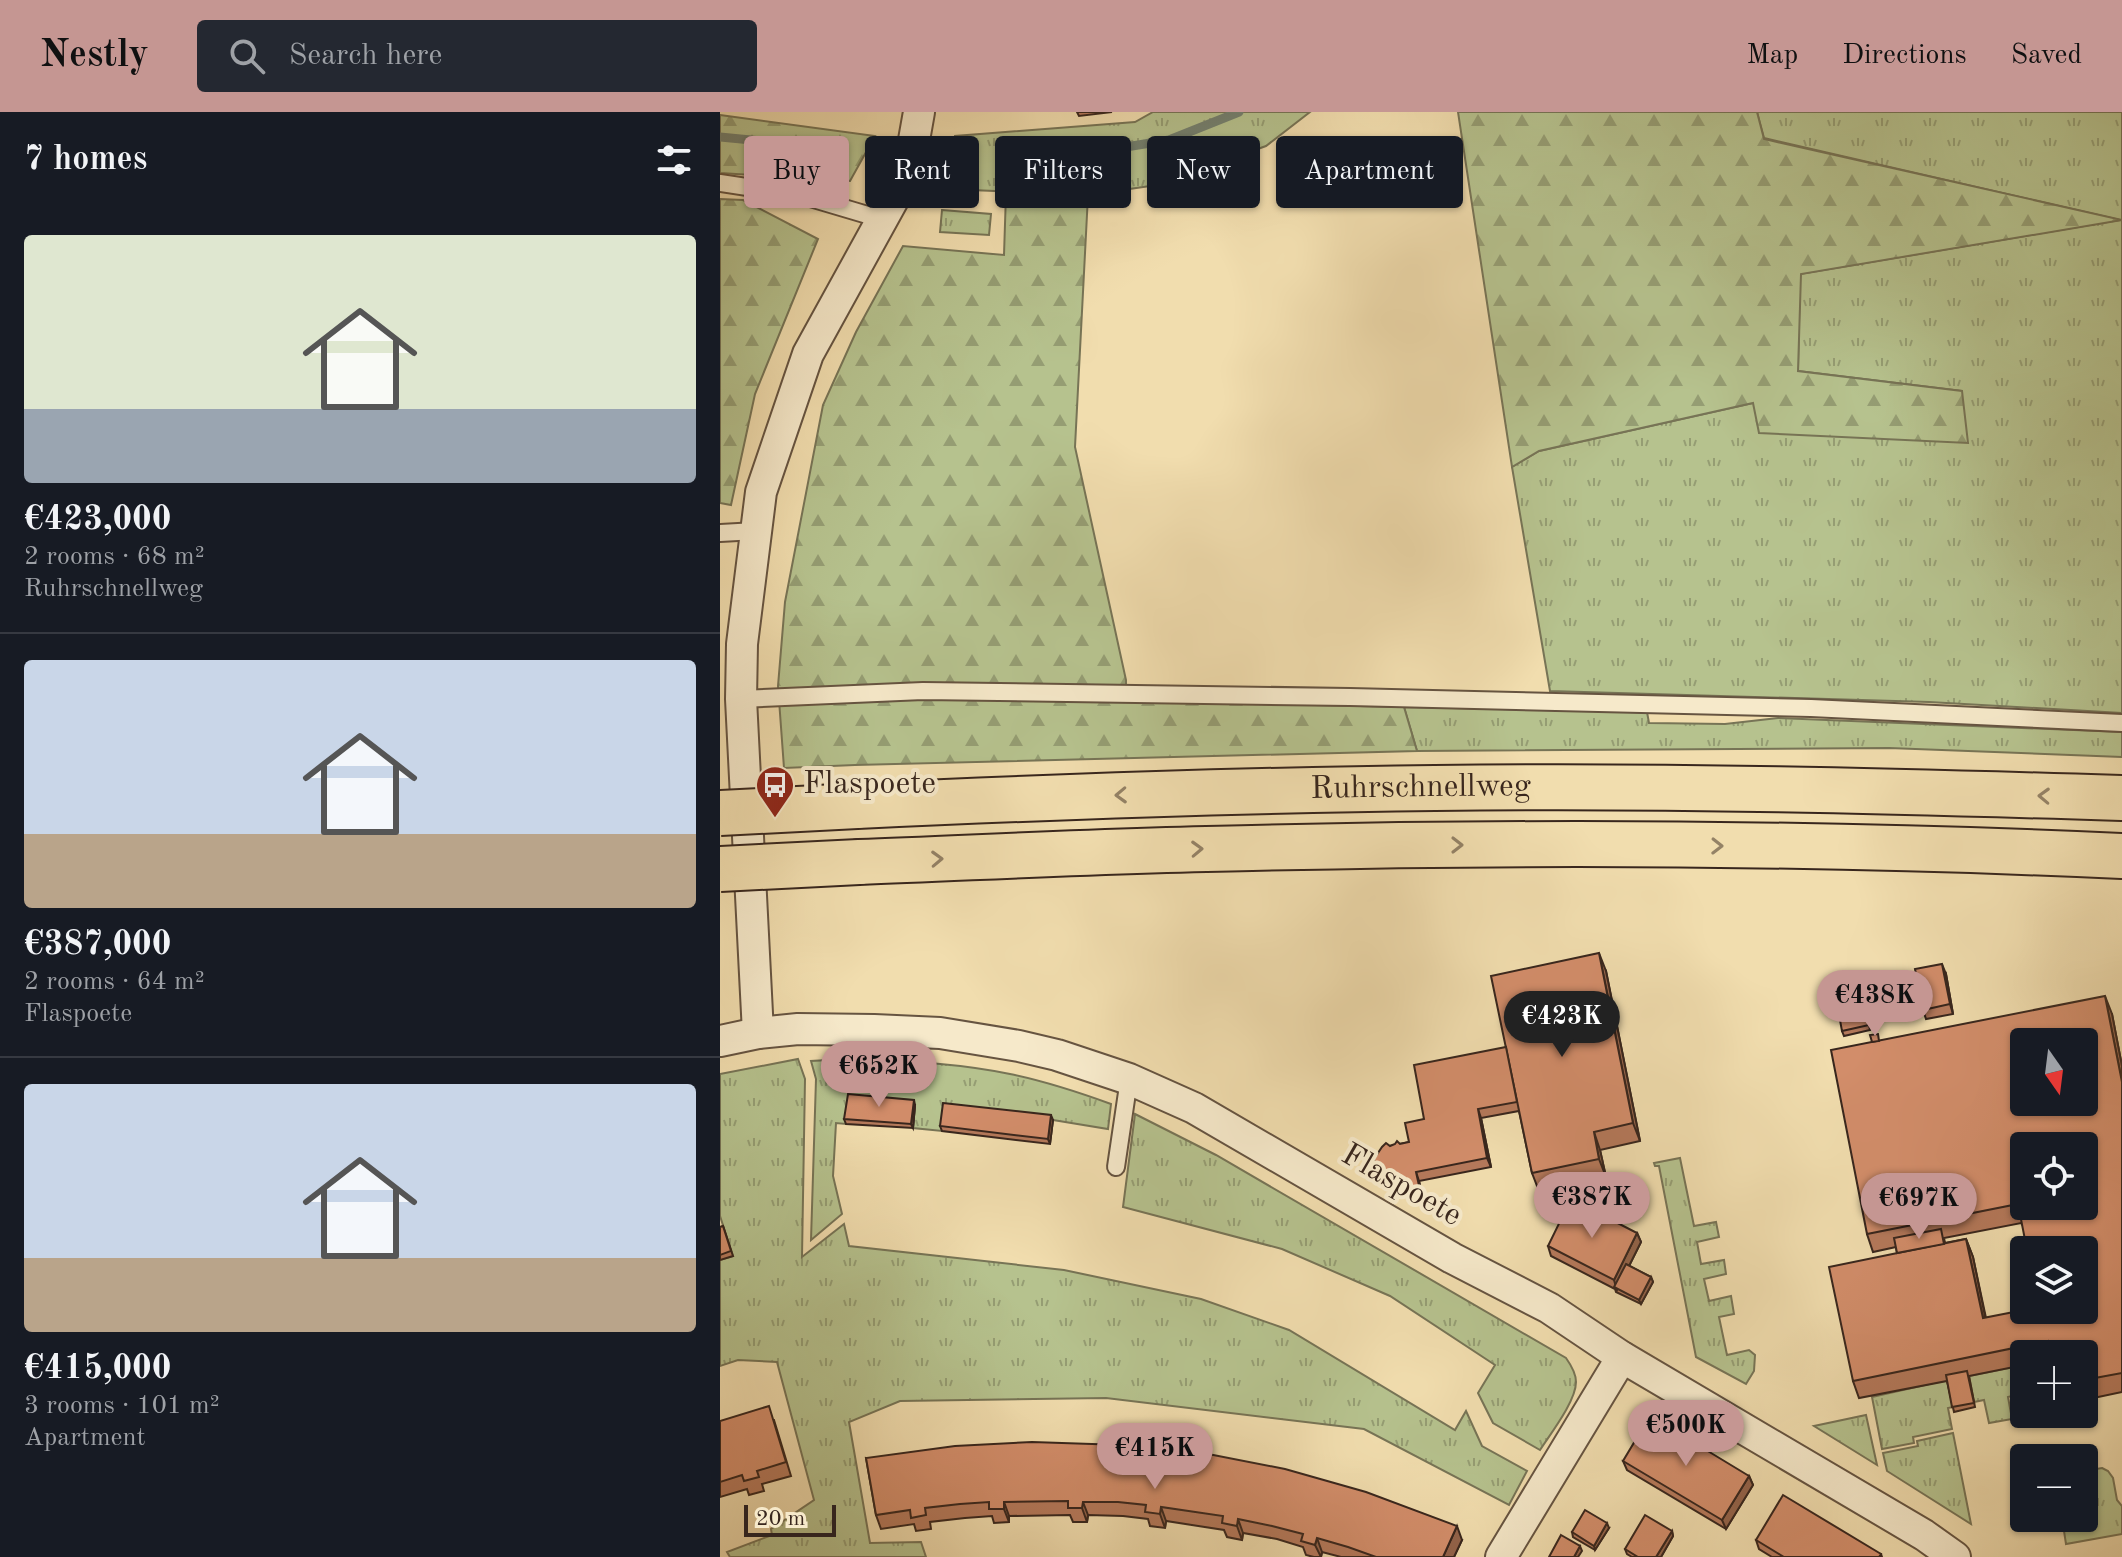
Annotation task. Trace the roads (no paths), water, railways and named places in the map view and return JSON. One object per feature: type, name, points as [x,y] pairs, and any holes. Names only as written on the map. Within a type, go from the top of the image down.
[{"type":"highway","name":"Ruhrschnellweg","points":[[720,813],[1242,791],[1439,788],[1862,791],[2122,798]]},
{"type":"highway","name":"Ruhrschnellweg","points":[[720,869],[1181,850],[1455,845],[1930,849],[2122,856]]},
{"type":"street","points":[[758,1033],[741,699],[742,644],[761,492],[808,354],[895,196],[911,157],[919,112]]},
{"type":"street","name":"Flaspoete","points":[[720,1041],[758,1033],[813,1029],[940,1033],[1057,1055],[1129,1079],[1194,1108],[1452,1258],[1562,1316],[1622,1357],[1924,1535],[1955,1557]]},
{"type":"street","points":[[1501,1557],[1622,1357]]},
{"type":"lane","points":[[720,183],[800,195],[881,219]]},
{"type":"lane","points":[[720,533],[756,531]]},
{"type":"lane","points":[[741,699],[923,691],[1350,697],[1811,708],[2122,723]]},
{"type":"lane","points":[[1116,1167],[1129,1079]]},
{"type":"waterway","points":[[1131,146],[1169,140],[1239,112]]},
{"type":"waterway","points":[[720,137],[744,139]]},
{"type":"place","name":"Flaspoete","points":[[775,819]]}]
